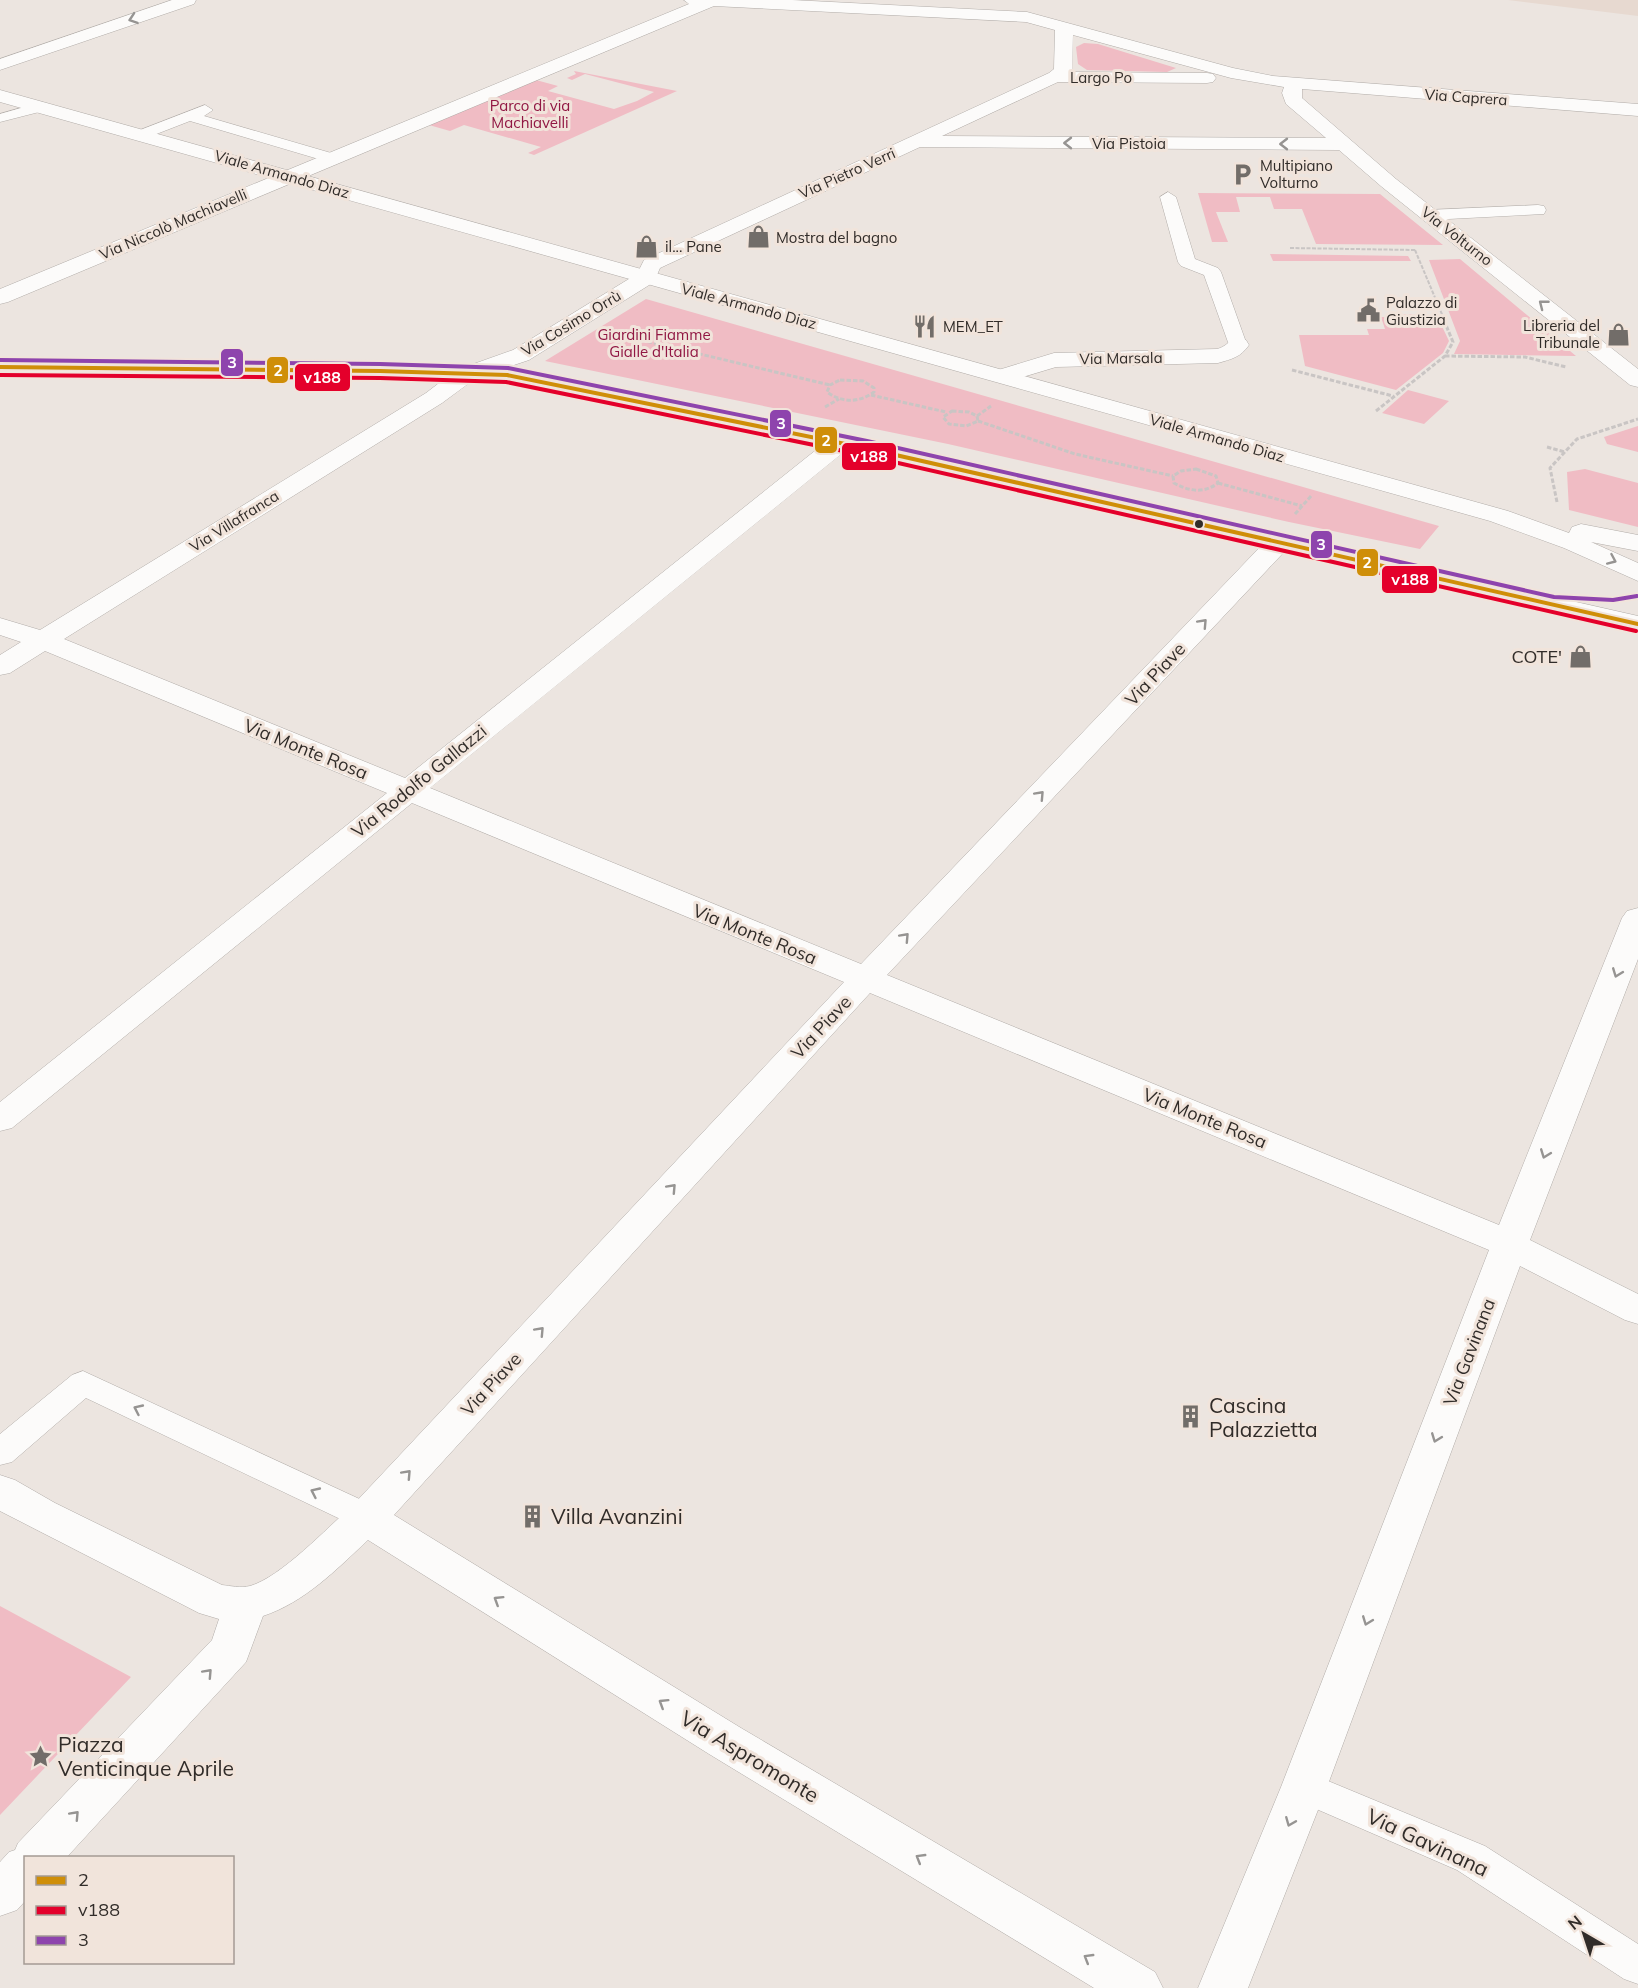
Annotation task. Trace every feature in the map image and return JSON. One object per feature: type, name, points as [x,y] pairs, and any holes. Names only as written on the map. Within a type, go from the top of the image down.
[{"type":"street","points":[[0,65],[188,0]]},
{"type":"street","points":[[692,0],[1028,17],[1064,27]]},
{"type":"street","name":"Via Niccolò Machiavelli","points":[[0,297],[712,1]]},
{"type":"street","name":"Largo Po","points":[[1055,77],[1062,71],[1064,27],[1239,75],[1295,83]]},
{"type":"street","name":"Largo Po","points":[[1055,77],[1218,78],[1239,75]]},
{"type":"street","name":"Via Pietro Verri","points":[[646,277],[651,264],[1055,77]]},
{"type":"street","name":"Via Caprera","points":[[1295,83],[1638,110]]},
{"type":"street","name":"Via Volturno","points":[[1295,83],[1291,93],[1293,100],[1343,144],[1638,380]]},
{"type":"street","name":"Viale Armando Diaz","points":[[0,96],[1499,516],[1573,543],[1638,573]]},
{"type":"street","name":"Via Pistoia","points":[[916,142],[1343,144]]},
{"type":"street","name":"Via Cosimo Orrù","points":[[597,283],[619,269]]},
{"type":"street","name":"Via Cosimo Orrù","points":[[466,374],[521,355],[646,277]]},
{"type":"street","name":"Via Cosimo Orrù","points":[[466,374],[474,361],[578,295]]},
{"type":"street","name":"Via Marsala","points":[[1003,376],[1054,360],[1218,356],[1232,352],[1238,345]]},
{"type":"street","points":[[1601,349],[1630,348]]},
{"type":"street","points":[[0,367],[380,370],[507,375],[1284,532],[1605,619],[1638,624]]},
{"type":"street","name":"Via Villafranca","points":[[0,667],[434,398],[466,374]]},
{"type":"street","name":"Via Rodolfo Gallazzi","points":[[0,1120],[840,443]]},
{"type":"street","name":"Viale Armando Diaz","points":[[1499,516],[1638,543]]},
{"type":"street","name":"Via Piave","points":[[367,1517],[865,979],[1284,532]]},
{"type":"street","points":[[1553,604],[1613,608],[1638,603]]},
{"type":"street","name":"Via Monte Rosa","points":[[0,626],[42,640],[1470,1226],[1638,1310]]},
{"type":"street","name":"Via Gavinana","points":[[1223,1988],[1304,1787],[1509,1246],[1638,918]]},
{"type":"street","points":[[0,1491],[40,1514],[214,1601],[245,1604],[261,1600],[278,1590],[367,1517]]},
{"type":"street","name":"Via Aspromonte","points":[[367,1517],[387,1532],[725,1741],[1138,1988]]},
{"type":"street","points":[[36,1856],[231,1648],[245,1604]]},
{"type":"street","points":[[0,1894],[24,1869]]},
{"type":"lane","points":[[2,118],[42,107]]},
{"type":"lane","points":[[141,135],[213,107],[222,110]]},
{"type":"lane","points":[[189,116],[332,158]]},
{"type":"lane","points":[[300,148],[325,138]]},
{"type":"lane","points":[[1168,197],[1186,262],[1212,272],[1238,345]]},
{"type":"lane","points":[[1429,215],[1538,210]]},
{"type":"lane","points":[[0,1453],[83,1383],[367,1517]]},
{"type":"lane","name":"Via Gavinana","points":[[1304,1787],[1471,1858],[1638,1965]]},
{"type":"path","points":[[1290,248],[1415,250],[1453,342],[1445,356],[1376,411]]},
{"type":"path","points":[[609,332],[830,385],[847,380],[862,381],[874,388],[871,394]]},
{"type":"path","points":[[1445,356],[1525,357],[1576,370]]},
{"type":"path","points":[[1292,370],[1393,396]]},
{"type":"path","points":[[830,385],[828,392],[836,398],[859,399],[871,394],[947,413],[969,412],[977,416],[978,421]]},
{"type":"path","points":[[947,413],[943,420],[949,424],[966,426],[978,421],[1075,454],[1173,476],[1188,469],[1204,470],[1216,476],[1218,483]]},
{"type":"path","points":[[1558,512],[1550,468],[1577,439],[1638,419]]},
{"type":"path","points":[[1547,447],[1565,452]]},
{"type":"path","points":[[1173,476],[1174,483],[1191,490],[1205,490],[1218,483],[1302,506]]},
{"type":"path","points":[[1284,532],[1302,506],[1317,491]]},
{"type":"shaded area","points":[[1508,0],[1638,0],[1638,16]]},
{"type":"green space","points":[[1084,43],[1098,44],[1176,68],[1167,72],[1087,70],[1078,64],[1076,47]]},
{"type":"green space","name":"Parco di via Machiavelli","points":[[574,71],[677,91],[534,155],[528,153],[541,147],[464,125],[450,131],[429,125],[536,80],[558,86],[548,91],[614,109],[654,92],[585,74],[572,80],[567,78],[576,74]]},
{"type":"green space","points":[[1198,193],[1380,194],[1443,245],[1316,244],[1302,209],[1274,209],[1270,197],[1236,197],[1240,212],[1216,212],[1228,242],[1212,242]]},
{"type":"green space","points":[[1270,254],[1408,256],[1411,261],[1273,261]]},
{"type":"green space","points":[[1460,259],[1576,356],[1454,354],[1460,341],[1429,260]]},
{"type":"green space","name":"Giardini Fiamme Gialle d'Italia","points":[[646,299],[1439,526],[1420,549],[1289,522],[948,444],[545,361]]},
{"type":"green space","points":[[1391,314],[1416,314],[1439,320],[1449,341],[1443,353],[1396,390],[1305,366],[1299,335],[1369,335],[1367,329],[1385,329],[1381,317],[1392,317]]},
{"type":"green space","points":[[1408,390],[1449,401],[1424,424],[1382,413]]},
{"type":"green space","points":[[1638,426],[1638,452],[1607,444],[1604,437]]},
{"type":"green space","points":[[1585,469],[1638,483],[1638,527],[1569,510],[1567,472]]},
{"type":"green space","name":"Piazza Venticinque Aprile","points":[[0,1606],[131,1677],[0,1815]]},
{"type":"transit line","name":"3","points":[[0,360],[380,364],[508,368],[867,441],[1554,597],[1613,600],[1637,596]]},
{"type":"transit line","name":"2","points":[[0,367],[380,371],[507,375],[865,448],[1638,624]]},
{"type":"transit line","name":"v188","points":[[0,375],[380,378],[506,382],[863,455],[1636,631]]},
{"type":"place","name":"Multipiano Volturno","points":[[1242,174]]},
{"type":"place","name":"Mostra del bagno","points":[[758,237]]},
{"type":"place","name":"il... Pane","points":[[647,246]]},
{"type":"place","name":"Palazzo di Giustizia","points":[[1368,311]]},
{"type":"place","name":"MEM_ET","points":[[925,326]]},
{"type":"place","name":"Libreria del Tribunale","points":[[1618,334]]},
{"type":"place","name":"COTE'","points":[[1580,656]]},
{"type":"place","name":"Cascina Palazzietta","points":[[1191,1417]]},
{"type":"place","name":"Villa Avanzini","points":[[533,1516]]},
{"type":"place","name":"Piazza Venticinque Aprile","points":[[40,1756]]}]
